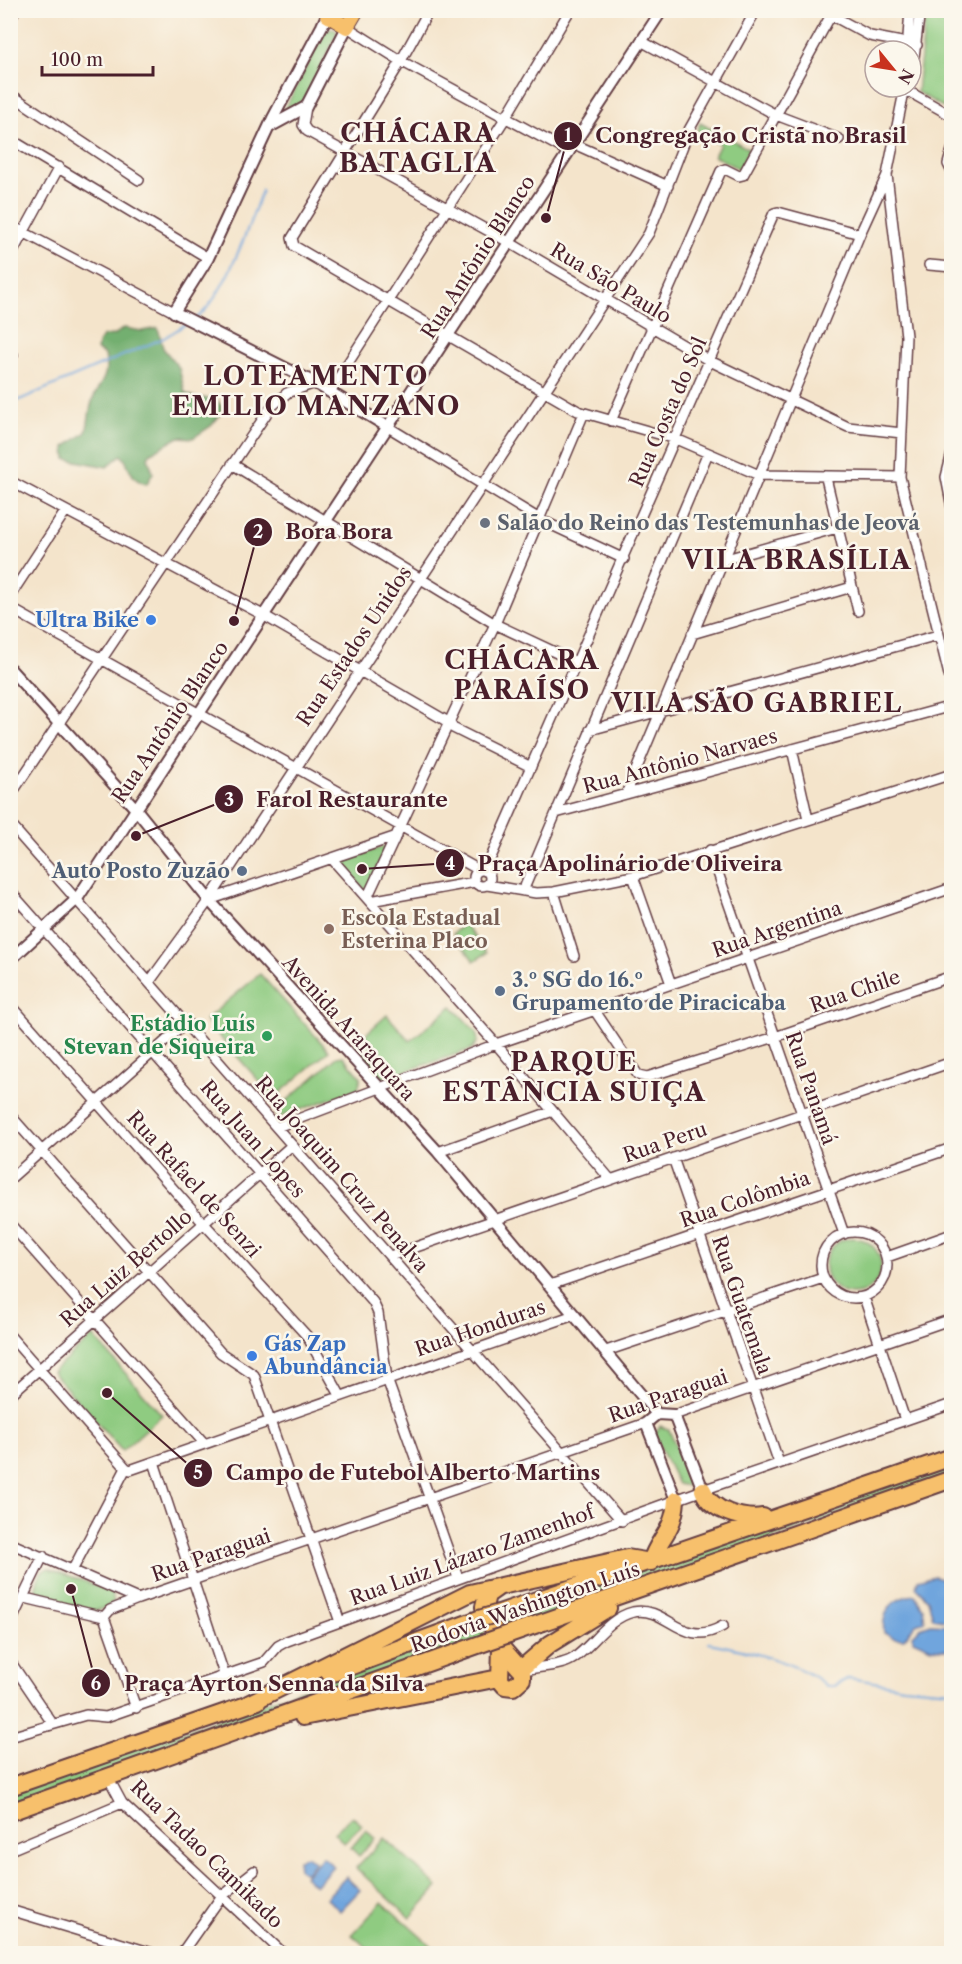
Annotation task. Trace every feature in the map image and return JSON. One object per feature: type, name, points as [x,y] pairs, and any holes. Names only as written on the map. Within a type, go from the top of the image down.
[{"type":"highway","name":"Rodovia Washington Luís","points":[[10,1787],[248,1704],[487,1613],[651,1562],[951,1457]]},
{"type":"highway","name":"Rodovia Washington Luís","points":[[10,1812],[500,1641],[951,1479]]},
{"type":"highway","points":[[703,1490],[705,1497],[713,1504],[748,1518],[760,1518],[799,1509]]},
{"type":"highway","points":[[248,1704],[470,1593],[627,1558],[638,1558],[651,1562],[654,1551],[670,1529],[676,1500]]},
{"type":"highway","points":[[522,1670],[550,1644],[616,1603],[691,1572]]},
{"type":"highway","points":[[487,1613],[488,1595],[496,1588]]},
{"type":"highway","points":[[456,1599],[470,1600],[487,1613],[500,1641],[522,1670],[522,1679],[513,1687],[505,1686],[499,1678],[500,1641]]},
{"type":"highway","points":[[249,1728],[499,1678]]},
{"type":"main road","points":[[327,12],[347,27],[357,10]]},
{"type":"street","points":[[10,19],[15,10]]},
{"type":"street","points":[[429,10],[401,61],[291,241],[294,246],[545,393],[584,413],[676,439],[759,475],[826,478],[900,477]]},
{"type":"street","points":[[330,392],[506,117],[570,10]]},
{"type":"street","name":"Rua Antônio Blanco","points":[[10,960],[76,899],[662,10]]},
{"type":"street","name":"Rua Estados Unidos","points":[[150,981],[209,900],[649,233],[690,130],[756,10]]},
{"type":"street","points":[[910,10],[911,39]]},
{"type":"street","points":[[913,39],[920,10]]},
{"type":"street","points":[[176,313],[208,258],[327,12]]},
{"type":"street","points":[[611,421],[721,171],[725,169],[739,176],[743,175],[776,115],[826,13],[870,36],[881,39]]},
{"type":"street","points":[[271,126],[306,107],[347,27],[401,61],[506,117],[571,148],[668,186]]},
{"type":"street","points":[[641,41],[776,115],[839,140]]},
{"type":"street","points":[[10,94],[139,180]]},
{"type":"street","points":[[626,794],[723,560],[792,402],[860,234],[887,175],[904,99]]},
{"type":"street","points":[[923,99],[951,116]]},
{"type":"street","name":"Rua São Paulo","points":[[306,107],[302,120],[304,128],[344,153],[510,243],[652,329],[710,361],[848,427],[902,433]]},
{"type":"street","points":[[10,139],[208,258]]},
{"type":"street","points":[[951,150],[948,164],[951,172]]},
{"type":"street","points":[[10,257],[59,167]]},
{"type":"street","points":[[887,175],[906,336],[900,477],[951,687]]},
{"type":"street","name":"Rua Costa do Sol","points":[[485,872],[774,213],[778,212],[860,234]]},
{"type":"street","points":[[10,225],[202,327],[315,383],[541,520],[624,559]]},
{"type":"street","points":[[929,266],[951,267]]},
{"type":"street","points":[[10,796],[232,464],[279,399],[297,388],[315,383]]},
{"type":"street","points":[[368,900],[495,624],[541,520],[584,413]]},
{"type":"street","points":[[523,891],[708,453]]},
{"type":"street","points":[[951,453],[946,477],[951,508]]},
{"type":"street","points":[[232,464],[495,624],[578,663]]},
{"type":"street","points":[[826,478],[858,611]]},
{"type":"street","points":[[10,481],[263,615],[450,723],[453,728],[531,767]]},
{"type":"street","points":[[10,596],[65,512]]},
{"type":"street","points":[[723,560],[837,528]]},
{"type":"street","points":[[692,634],[852,587]]},
{"type":"street","points":[[10,608],[510,888]]},
{"type":"street","points":[[590,730],[938,635]]},
{"type":"street","name":"Avenida Araraquara","points":[[10,669],[135,808],[209,900],[438,1152],[657,1414]]},
{"type":"street","name":"Rua Antônio Narvaes","points":[[556,813],[951,706]]},
{"type":"street","points":[[792,749],[808,819]]},
{"type":"street","points":[[368,900],[475,882],[482,886],[554,892],[633,876],[951,774]]},
{"type":"street","name":"Rua Joaquim Cruz Penalva","points":[[10,824],[187,1022],[470,1350],[622,1521]]},
{"type":"street","points":[[209,900],[397,836]]},
{"type":"street","name":"Rua Panamá","points":[[710,850],[844,1234]]},
{"type":"street","points":[[332,859],[496,1044],[550,1112],[610,1179]]},
{"type":"street","points":[[475,882],[475,874],[485,872]]},
{"type":"street","points":[[485,872],[487,885]]},
{"type":"street","points":[[633,876],[670,984]]},
{"type":"street","name":"Rua Argentina","points":[[277,1127],[377,1087],[496,1044],[951,888]]},
{"type":"street","name":"Rua Juan Lopes","points":[[10,891],[373,1302],[378,1313],[387,1379]]},
{"type":"street","points":[[554,892],[574,956]]},
{"type":"street","name":"Rua Chile","points":[[596,1011],[638,1075],[651,1077],[951,980]]},
{"type":"street","name":"Rua Rafael de Senzi","points":[[10,1004],[204,1224],[308,1336],[340,1395]]},
{"type":"street","points":[[10,1179],[187,1022]]},
{"type":"street","name":"Rua Peru","points":[[390,1256],[951,1062]]},
{"type":"street","points":[[438,1152],[550,1112]]},
{"type":"street","points":[[10,1115],[221,1353],[252,1371],[340,1622]]},
{"type":"street","name":"Rua Luiz Bertollo","points":[[10,1395],[292,1145]]},
{"type":"street","name":"Rua Colômbia","points":[[550,1285],[951,1148]]},
{"type":"street","name":"Rua Guatemala","points":[[673,1158],[724,1312],[779,1463]]},
{"type":"street","points":[[10,1224],[204,1443]]},
{"type":"street","points":[[854,1232],[874,1239],[887,1257],[886,1276],[881,1285],[864,1297],[844,1297],[835,1292],[823,1278],[823,1255],[828,1246],[844,1234],[854,1232]]},
{"type":"street","points":[[887,1257],[951,1234]]},
{"type":"street","points":[[606,1351],[823,1278]]},
{"type":"street","points":[[864,1297],[905,1420]]},
{"type":"street","name":"Rua Honduras","points":[[126,1468],[130,1470],[154,1462],[574,1315]]},
{"type":"street","name":"Rua Paraguai","points":[[104,1617],[110,1610],[138,1599],[646,1423],[657,1414],[674,1415],[751,1386],[951,1319]]},
{"type":"street","points":[[10,1336],[126,1468],[74,1569]]},
{"type":"street","points":[[387,1379],[458,1578]]},
{"type":"street","name":"Rua Luiz Lázaro Zamenhof","points":[[10,1737],[86,1715],[106,1717],[225,1677],[264,1662],[282,1643],[703,1490],[951,1404]]},
{"type":"street","points":[[674,1415],[703,1490]]},
{"type":"street","points":[[646,1423],[676,1500]]},
{"type":"street","points":[[154,1462],[225,1677]]},
{"type":"street","points":[[10,1543],[74,1569],[138,1599]]},
{"type":"street","points":[[10,1624],[25,1598],[42,1556]]},
{"type":"street","points":[[25,1598],[104,1617],[136,1708]]},
{"type":"street","points":[[522,1670],[573,1659],[603,1630],[631,1612],[648,1611],[690,1634],[709,1634],[723,1626]]},
{"type":"street","points":[[10,1661],[52,1723]]},
{"type":"street","name":"Rua Tadao Camikado","points":[[108,1778],[122,1803],[274,1949],[284,1953]]},
{"type":"street","points":[[10,1850],[122,1803]]},
{"type":"street","points":[[181,1953],[221,1897],[254,1871]]},
{"type":"street","points":[[10,1910],[156,1953]]},
{"type":"green space","points":[[926,11],[951,11],[951,112],[923,96],[923,39]]},
{"type":"green space","points":[[335,29],[337,33],[306,99],[284,111],[325,30]]},
{"type":"green space","points":[[700,123],[749,149],[739,169],[714,156],[720,144],[697,132]]},
{"type":"green space","points":[[124,328],[142,331],[158,328],[163,348],[179,368],[185,393],[196,398],[216,399],[221,406],[221,414],[211,426],[193,438],[179,437],[151,453],[148,457],[153,473],[147,484],[133,476],[121,455],[107,467],[66,459],[65,447],[86,432],[92,403],[104,378],[105,355],[97,350],[99,341],[104,336],[114,335]]},
{"type":"green space","points":[[388,845],[367,890],[364,889],[344,866],[344,861]]},
{"type":"green space","points":[[464,923],[487,953],[474,961],[453,934]]},
{"type":"green space","name":"Estádio Luís Stevan de Siqueira","points":[[260,974],[329,1051],[274,1098],[205,1020]]},
{"type":"green space","points":[[452,1006],[476,1032],[478,1041],[472,1049],[382,1079],[376,1078],[349,1049],[387,1015],[410,1041]]},
{"type":"green space","points":[[343,1056],[361,1077],[358,1089],[280,1117],[276,1116],[282,1105],[337,1057]]},
{"type":"green space","points":[[853,1238],[864,1240],[873,1246],[879,1255],[881,1266],[879,1277],[873,1286],[864,1292],[853,1294],[842,1292],[833,1286],[827,1277],[825,1266],[827,1255],[833,1246],[842,1240]]},
{"type":"green space","points":[[93,1336],[162,1415],[122,1451],[52,1372]]},
{"type":"green space","points":[[660,1426],[669,1430],[690,1478],[687,1486],[678,1484],[654,1435]]},
{"type":"green space","points":[[951,1460],[951,1475],[503,1633],[498,1620]]},
{"type":"green space","points":[[48,1568],[111,1591],[114,1601],[99,1610],[90,1610],[41,1598],[36,1586],[41,1572]]},
{"type":"green space","points":[[482,1625],[486,1639],[11,1808],[10,1793]]},
{"type":"green space","points":[[352,1816],[362,1825],[344,1843],[334,1833]]},
{"type":"green space","points":[[366,1830],[375,1839],[359,1856],[351,1848]]},
{"type":"green space","points":[[384,1838],[438,1887],[410,1918],[356,1868]]},
{"type":"green space","points":[[382,1902],[438,1952],[373,1953],[352,1935]]},
{"type":"water","points":[[935,1576],[951,1581],[951,1621],[933,1618],[928,1600],[916,1587],[918,1580]]},
{"type":"water","points":[[915,1595],[923,1608],[925,1621],[916,1624],[904,1639],[894,1638],[884,1633],[884,1618],[890,1606],[900,1599]]},
{"type":"water","points":[[931,1624],[951,1625],[951,1650],[931,1648],[913,1640],[913,1635],[920,1628]]},
{"type":"water","points":[[306,1856],[315,1862],[305,1873],[299,1869],[298,1860]]},
{"type":"water","points":[[323,1857],[333,1866],[315,1886],[304,1876]]},
{"type":"water","points":[[346,1877],[360,1890],[340,1911],[326,1898]]},
{"type":"waterway","points":[[195,319],[216,296],[226,279],[262,190]]},
{"type":"waterway","points":[[10,404],[164,338],[188,323]]},
{"type":"waterway","points":[[709,1643],[754,1653],[787,1664],[803,1670],[826,1686],[834,1686],[849,1678],[904,1687],[952,1691]]},
{"type":"place","name":"Congregação Cristã no Brasil","points":[[546,218]]},
{"type":"place","name":"Salão do Reino das Testemunhas de Jeová","points":[[485,523]]},
{"type":"place","name":"Ultra Bike","points":[[151,620]]},
{"type":"place","name":"Bora Bora","points":[[234,621]]},
{"type":"place","name":"Farol Restaurante","points":[[136,836]]},
{"type":"place","name":"Praça Apolinário de Oliveira","points":[[362,869]]},
{"type":"place","name":"Auto Posto Zuzão","points":[[242,871]]},
{"type":"place","name":"Escola Estadual Esterina Placo","points":[[329,929]]},
{"type":"place","name":"3.º SG do 16.º Grupamento de Piracicaba","points":[[500,991]]},
{"type":"place","name":"Estádio Luís Stevan de Siqueira","points":[[267,1036]]},
{"type":"place","name":"Gás Zap Abundância","points":[[252,1356]]},
{"type":"place","name":"Campo de Futebol Alberto Martins","points":[[107,1393]]},
{"type":"place","name":"Praça Ayrton Senna da Silva","points":[[71,1589]]},
{"type":"district","name":"CHÁCARA BATAGLIA","points":[[418,148]]},
{"type":"district","name":"LOTEAMENTO EMILIO MANZANO","points":[[316,391]]},
{"type":"district","name":"VILA BRASÍLIA","points":[[797,560]]},
{"type":"district","name":"CHÁCARA PARAÍSO","points":[[522,675]]},
{"type":"district","name":"VILA SÃO GABRIEL","points":[[757,703]]},
{"type":"district","name":"PARQUE ESTÂNCIA SUIÇA","points":[[574,1077]]}]
